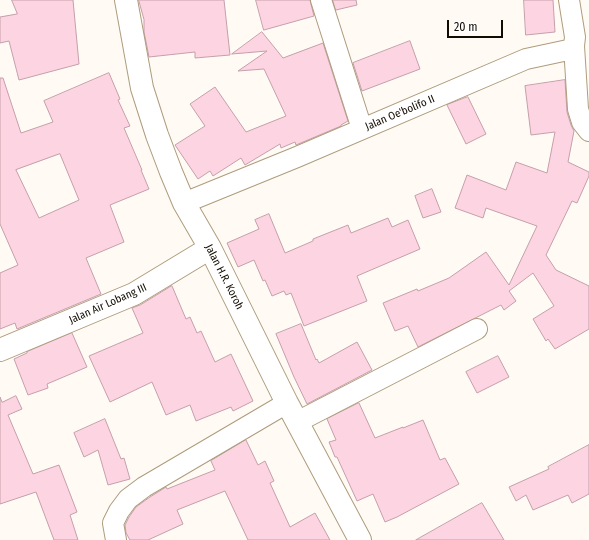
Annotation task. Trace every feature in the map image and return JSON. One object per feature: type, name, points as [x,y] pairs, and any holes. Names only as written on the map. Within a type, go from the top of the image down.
[{"type":"main road","name":"Jalan H.R. Koroh","points":[[126,0],[142,88],[157,135],[184,203],[210,248],[287,403],[360,540]]},
{"type":"main road","name":"Jalan Air Lobang III","points":[[0,350],[134,294],[210,248]]},
{"type":"street","points":[[321,0],[362,129]]},
{"type":"street","points":[[569,0],[575,37],[574,46],[578,109],[582,122],[589,130]]},
{"type":"street","name":"Jalan Oe'bolifo II","points":[[184,203],[526,59],[568,50],[574,46]]},
{"type":"street","points":[[298,422],[477,329]]},
{"type":"street","points":[[116,540],[114,523],[119,511],[128,499],[144,487],[287,403]]},
{"type":"building","points":[[12,0],[73,0],[79,64],[19,80],[9,41],[0,43],[0,17],[17,14]]},
{"type":"building","points":[[139,0],[224,0],[230,55],[195,58],[195,52],[149,57],[144,32],[144,20]]},
{"type":"building","points":[[256,0],[310,0],[314,16],[264,30]]},
{"type":"building","points":[[333,0],[356,0],[357,5],[336,10]]},
{"type":"building","points":[[524,0],[553,0],[555,32],[526,35]]},
{"type":"building","points":[[262,32],[283,58],[323,43],[348,121],[341,126],[296,145],[295,142],[281,148],[280,144],[245,165],[241,158],[213,176],[210,171],[198,179],[175,145],[205,126],[190,104],[215,87],[246,132],[286,116],[264,69],[238,71],[267,51],[232,54]]},
{"type":"building","points":[[410,41],[420,69],[362,91],[353,63]]},
{"type":"building","points":[[109,73],[120,99],[118,100],[130,126],[124,128],[149,189],[110,205],[124,242],[86,258],[101,294],[17,329],[15,323],[0,329],[0,273],[18,265],[0,224],[0,78],[3,78],[21,133],[53,122],[44,101]],"holes":[[[60,154],[79,200],[39,218],[16,170]]]},
{"type":"building","points":[[565,80],[567,112],[574,131],[568,162],[589,172],[589,176],[577,203],[572,201],[546,255],[556,270],[589,286],[589,329],[555,349],[548,339],[546,341],[533,319],[554,306],[533,273],[509,291],[516,301],[504,310],[501,305],[418,347],[408,326],[395,331],[383,303],[449,278],[486,252],[509,285],[537,226],[486,208],[483,218],[455,208],[467,175],[506,190],[516,162],[547,173],[555,132],[531,135],[525,86]]},
{"type":"building","points":[[468,97],[486,134],[466,144],[447,105]]},
{"type":"building","points":[[432,189],[441,212],[423,218],[415,196]]},
{"type":"building","points":[[269,214],[285,253],[313,241],[313,239],[348,225],[351,233],[388,218],[392,227],[408,220],[420,249],[357,276],[367,301],[304,326],[291,293],[286,295],[284,291],[272,296],[265,280],[263,281],[254,260],[238,267],[227,243],[259,229],[255,220]]},
{"type":"building","points":[[172,286],[186,319],[190,317],[197,333],[201,331],[215,362],[231,354],[253,401],[233,411],[231,407],[196,421],[190,405],[166,415],[152,382],[110,402],[89,356],[143,333],[132,308],[140,305]]},
{"type":"building","points":[[301,324],[316,360],[317,359],[319,363],[357,342],[372,370],[307,404],[276,334]]},
{"type":"building","points":[[72,333],[87,367],[47,384],[48,388],[28,395],[14,359]]},
{"type":"building","points":[[498,356],[509,377],[477,393],[466,372]]},
{"type":"building","points":[[16,396],[22,409],[8,415],[33,474],[59,465],[77,512],[70,515],[78,540],[54,540],[36,492],[0,504],[0,397],[2,402]]},
{"type":"building","points":[[359,403],[375,438],[423,420],[440,460],[445,458],[459,484],[385,522],[373,494],[357,501],[329,442],[336,440],[327,419]]},
{"type":"building","points":[[105,419],[121,459],[124,458],[130,479],[108,485],[98,450],[84,457],[74,433]]},
{"type":"building","points":[[246,440],[258,465],[265,461],[274,481],[270,483],[290,527],[315,513],[330,540],[248,540],[225,491],[177,510],[183,524],[148,540],[130,540],[126,533],[125,525],[136,507],[166,487],[167,489],[215,470],[211,461]]},
{"type":"building","points":[[589,445],[589,494],[572,503],[568,495],[533,510],[526,495],[516,501],[509,487],[549,469],[548,467]]},
{"type":"building","points":[[482,503],[504,540],[416,540]]}]
